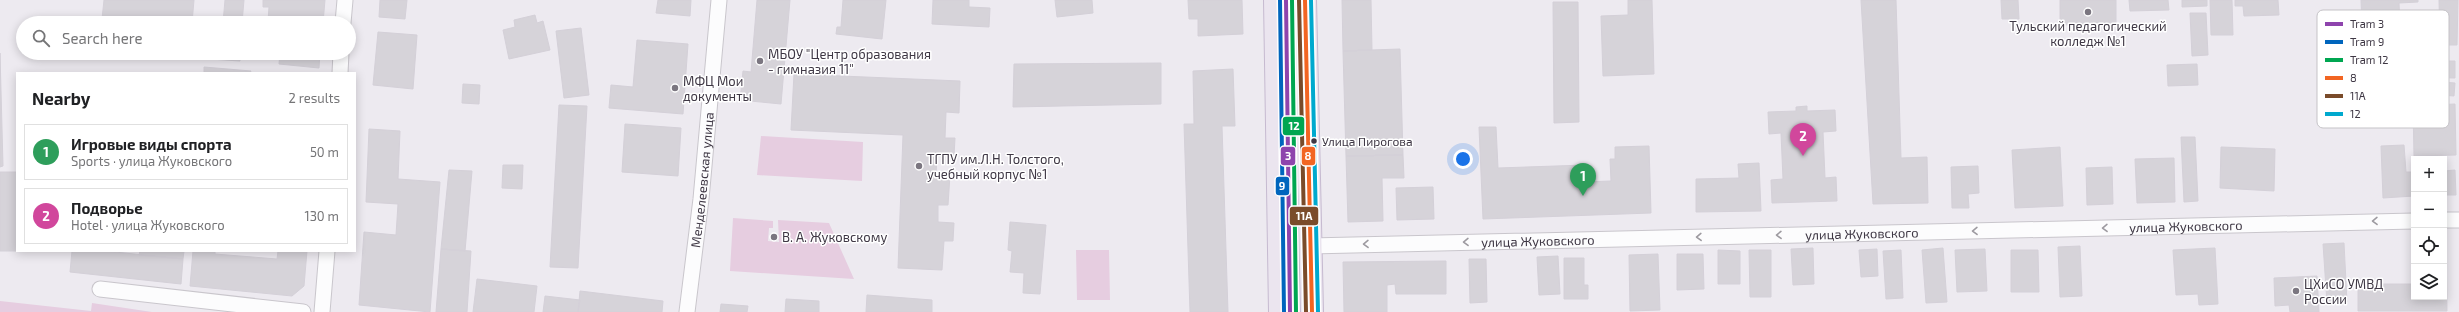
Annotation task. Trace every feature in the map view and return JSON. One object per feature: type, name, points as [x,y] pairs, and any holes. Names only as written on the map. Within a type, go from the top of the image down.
[{"type":"main road","points":[[1275,0],[1280,312]]},
{"type":"main road","points":[[1305,0],[1312,312]]},
{"type":"street","points":[[344,16],[345,0]]},
{"type":"street","name":"Менделеевская улица","points":[[686,312],[701,199],[719,0]]},
{"type":"street","points":[[340,72],[341,60]]},
{"type":"street","name":"улица Жуковского","points":[[1310,246],[2411,220]]},
{"type":"street","points":[[2447,220],[2459,220]]},
{"type":"street","points":[[322,312],[327,252]]},
{"type":"street","points":[[100,289],[303,312]]},
{"type":"shaded area","points":[[761,136],[863,142],[862,181],[757,175]]},
{"type":"shaded area","points":[[733,218],[773,221],[773,228],[769,228],[768,241],[779,242],[778,220],[829,223],[854,279],[730,271]]},
{"type":"shaded area","points":[[1076,250],[1109,250],[1110,300],[1077,300]]},
{"type":"shaded area","points":[[0,301],[91,311],[92,303],[152,312],[0,312]]},
{"type":"building","points":[[104,0],[194,0],[193,16],[102,16]]},
{"type":"building","points":[[225,0],[244,0],[243,16],[224,16]]},
{"type":"building","points":[[263,0],[325,0],[324,16],[268,16],[269,7],[263,7]]},
{"type":"building","points":[[380,0],[407,0],[405,19],[379,17]]},
{"type":"building","points":[[658,0],[691,0],[690,16],[656,13]]},
{"type":"building","points":[[757,0],[790,0],[781,104],[740,100],[743,71],[751,72]]},
{"type":"building","points":[[843,0],[886,0],[882,39],[836,34],[837,27],[841,27]]},
{"type":"building","points":[[933,0],[969,0],[969,7],[990,8],[989,27],[932,24]]},
{"type":"building","points":[[1055,0],[1092,0],[1093,13],[1057,17]]},
{"type":"building","points":[[1188,0],[1242,0],[1243,34],[1198,36],[1198,19],[1189,19]]},
{"type":"building","points":[[1342,0],[1371,0],[1372,50],[1343,51]]},
{"type":"building","points":[[1628,0],[1652,0],[1654,74],[1603,76],[1601,16],[1628,15]]},
{"type":"building","points":[[1861,0],[1896,0],[1901,158],[1927,157],[1928,203],[1873,204]]},
{"type":"building","points":[[2001,0],[2018,0],[2019,19],[2002,19]]},
{"type":"building","name":"Тульский педагогический колледж №1","points":[[2060,0],[2116,0],[2116,24],[2060,25]]},
{"type":"building","points":[[2129,0],[2168,0],[2169,10],[2130,11]]},
{"type":"building","points":[[2182,0],[2207,0],[2207,6],[2182,7]]},
{"type":"building","points":[[2210,0],[2232,0],[2233,35],[2211,35]]},
{"type":"building","points":[[2235,0],[2278,0],[2279,15],[2244,16],[2243,6],[2235,6]]},
{"type":"building","points":[[2361,0],[2418,0],[2418,2],[2399,3],[2399,10],[2361,10]]},
{"type":"building","points":[[2439,0],[2458,0],[2457,45],[2449,45],[2449,10],[2439,10]]},
{"type":"building","points":[[1553,2],[1578,2],[1579,122],[1554,123]]},
{"type":"building","points":[[2190,13],[2206,13],[2208,55],[2192,56]]},
{"type":"building","points":[[535,15],[537,23],[543,21],[550,50],[509,59],[503,30],[515,27],[514,20]]},
{"type":"building","points":[[581,28],[589,95],[564,98],[556,31]]},
{"type":"building","points":[[378,32],[417,35],[413,89],[373,85]]},
{"type":"building","points":[[637,40],[688,44],[683,114],[609,108],[611,85],[633,87]]},
{"type":"building","points":[[1400,49],[1403,155],[1346,156],[1343,51]]},
{"type":"building","points":[[0,53],[3,166],[0,167]]},
{"type":"building","points":[[279,60],[320,60],[319,68],[279,64]]},
{"type":"building","points":[[2449,61],[2455,61],[2455,78],[2449,78]]},
{"type":"building","points":[[1161,63],[1161,104],[1013,107],[1014,64]]},
{"type":"building","points":[[2197,64],[2198,85],[2168,86],[2167,65]]},
{"type":"building","points":[[204,67],[251,71],[250,72],[204,72]]},
{"type":"building","points":[[1233,69],[1235,126],[1222,126],[1228,312],[1190,312],[1184,124],[1194,124],[1193,71]]},
{"type":"building","name":"ТГПУ им.Л.Н. Толстого, учебный корпус №1","points":[[794,74],[960,81],[959,113],[946,112],[945,138],[955,138],[954,156],[937,156],[936,175],[950,175],[948,205],[938,205],[938,222],[954,223],[953,241],[944,241],[942,270],[898,268],[903,135],[791,130]]},
{"type":"building","points":[[2449,83],[2455,83],[2454,96],[2449,96]]},
{"type":"building","points":[[463,84],[480,85],[479,104],[462,103]]},
{"type":"building","points":[[2449,104],[2455,104],[2456,155],[2414,156],[2413,128],[2449,128]]},
{"type":"building","points":[[559,105],[587,106],[578,268],[550,267]]},
{"type":"building","points":[[1807,106],[1807,111],[1835,110],[1836,131],[1823,132],[1825,178],[1836,177],[1837,201],[1772,203],[1771,180],[1783,179],[1781,133],[1769,134],[1768,112],[1796,111],[1796,107]]},
{"type":"building","points":[[625,124],[681,128],[678,176],[622,172]]},
{"type":"building","points":[[1479,127],[1496,127],[1498,168],[1585,165],[1585,182],[1611,181],[1610,159],[1615,159],[1615,147],[1649,146],[1651,213],[1483,219]]},
{"type":"building","points":[[369,129],[400,131],[398,179],[440,182],[430,312],[359,305],[364,232],[396,235],[398,204],[366,202]]},
{"type":"building","points":[[2181,137],[2195,137],[2198,201],[2184,202]]},
{"type":"building","points":[[2404,145],[2406,172],[2411,172],[2411,196],[2383,198],[2381,146]]},
{"type":"building","points":[[2060,147],[2063,206],[2015,208],[2012,150]]},
{"type":"building","points":[[2221,147],[2275,149],[2274,191],[2220,188]]},
{"type":"building","points":[[1403,155],[1404,178],[1382,178],[1383,221],[1348,222],[1346,156]]},
{"type":"building","points":[[2174,158],[2175,202],[2137,203],[2135,159]]},
{"type":"building","points":[[1759,163],[1761,211],[1696,212],[1696,179],[1739,178],[1738,164]]},
{"type":"building","points":[[503,165],[523,165],[522,189],[502,188]]},
{"type":"building","points":[[1978,166],[1979,193],[1968,194],[1969,208],[1952,208],[1951,167]]},
{"type":"building","points":[[2112,167],[2113,204],[2087,205],[2086,168]]},
{"type":"building","points":[[449,170],[472,171],[465,251],[441,249]]},
{"type":"building","points":[[2455,170],[2456,195],[2447,195],[2447,171]]},
{"type":"building","points":[[0,172],[16,172],[16,251],[0,251]]},
{"type":"building","points":[[1433,187],[1434,219],[1397,220],[1396,188]]},
{"type":"building","points":[[1010,222],[1046,225],[1040,294],[1023,293],[1024,273],[1010,272],[1012,251],[1008,250]]},
{"type":"building","points":[[2344,243],[2347,302],[2327,303],[2323,244]]},
{"type":"building","points":[[2080,246],[2082,296],[2060,297],[2058,247]]},
{"type":"building","points":[[1813,248],[1814,284],[1793,285],[1791,249]]},
{"type":"building","points":[[1943,248],[1947,302],[1926,303],[1922,250]]},
{"type":"building","points":[[2215,248],[2218,304],[2199,305],[2198,294],[2176,295],[2173,250]]},
{"type":"building","points":[[441,249],[471,251],[467,312],[436,312]]},
{"type":"building","points":[[1877,249],[1878,276],[1861,277],[1859,250]]},
{"type":"building","points":[[1985,249],[1987,291],[1957,292],[1955,250]]},
{"type":"building","points":[[1718,250],[1740,251],[1740,284],[1718,284]]},
{"type":"building","points":[[1749,250],[1771,250],[1771,297],[1750,297]]},
{"type":"building","points":[[1901,250],[1903,298],[1886,299],[1883,251]]},
{"type":"building","points":[[2011,250],[2038,250],[2039,292],[2011,292]]},
{"type":"building","points":[[72,252],[115,252],[183,259],[181,284],[70,272]]},
{"type":"building","points":[[140,252],[184,252],[183,259],[139,255]]},
{"type":"building","points":[[193,252],[215,252],[215,254],[277,259],[278,252],[307,252],[304,286],[292,296],[190,286]]},
{"type":"building","points":[[1658,254],[1660,310],[1630,311],[1629,255]]},
{"type":"building","points":[[1677,254],[1703,254],[1704,289],[1677,290]]},
{"type":"building","points":[[1558,256],[1560,294],[1539,295],[1537,257]]},
{"type":"building","points":[[1564,258],[1584,258],[1584,285],[1588,285],[1588,299],[1564,299]]},
{"type":"building","points":[[1469,259],[1486,259],[1487,302],[1470,303]]},
{"type":"building","points":[[1446,261],[1446,294],[1396,294],[1395,284],[1387,285],[1387,312],[1344,312],[1343,262]]},
{"type":"building","name":"ЦХиСО УМВД России","points":[[2317,276],[2319,312],[2290,312],[2289,305],[2275,306],[2274,278]]},
{"type":"building","points":[[477,279],[537,286],[534,312],[473,312]]},
{"type":"building","points":[[2358,284],[2411,284],[2411,300],[2447,300],[2447,311],[2358,311]]},
{"type":"building","points":[[580,291],[663,301],[662,312],[578,312]]},
{"type":"building","points":[[867,295],[932,300],[932,312],[866,312]]},
{"type":"building","points":[[545,296],[580,300],[578,312],[543,312]]},
{"type":"building","points":[[786,299],[819,301],[819,312],[785,312]]},
{"type":"building","points":[[721,304],[748,306],[747,312],[720,312]]},
{"type":"tram line","name":"9","points":[[1280,0],[1284,312]]},
{"type":"tram line","name":"3","points":[[1286,0],[1290,312]]},
{"type":"tram line","name":"12","points":[[1292,0],[1296,312]]},
{"type":"transit line","name":"11А","points":[[1299,0],[1306,312]]},
{"type":"transit line","name":"8","points":[[1305,0],[1312,312]]},
{"type":"transit line","name":"12","points":[[1311,0],[1318,312]]},
{"type":"place","name":"Тульский педагогический колледж №1","points":[[2088,12]]},
{"type":"place","name":"МБОУ \"Центр образования - гимназия 11\"","points":[[760,61]]},
{"type":"place","name":"МФЦ Мои документы","points":[[675,88]]},
{"type":"place","name":"Улица Пирогова","points":[[1314,141]]},
{"type":"place","name":"Подворье","points":[[1803,156]]},
{"type":"place","name":"ТГПУ им.Л.Н. Толстого, учебный корпус №1","points":[[919,166]]},
{"type":"place","name":"Игровые виды спорта","points":[[1583,196]]},
{"type":"place","name":"В. А. Жуковскому","points":[[774,237]]},
{"type":"place","name":"ЦХиСО УМВД России","points":[[2296,291]]}]
